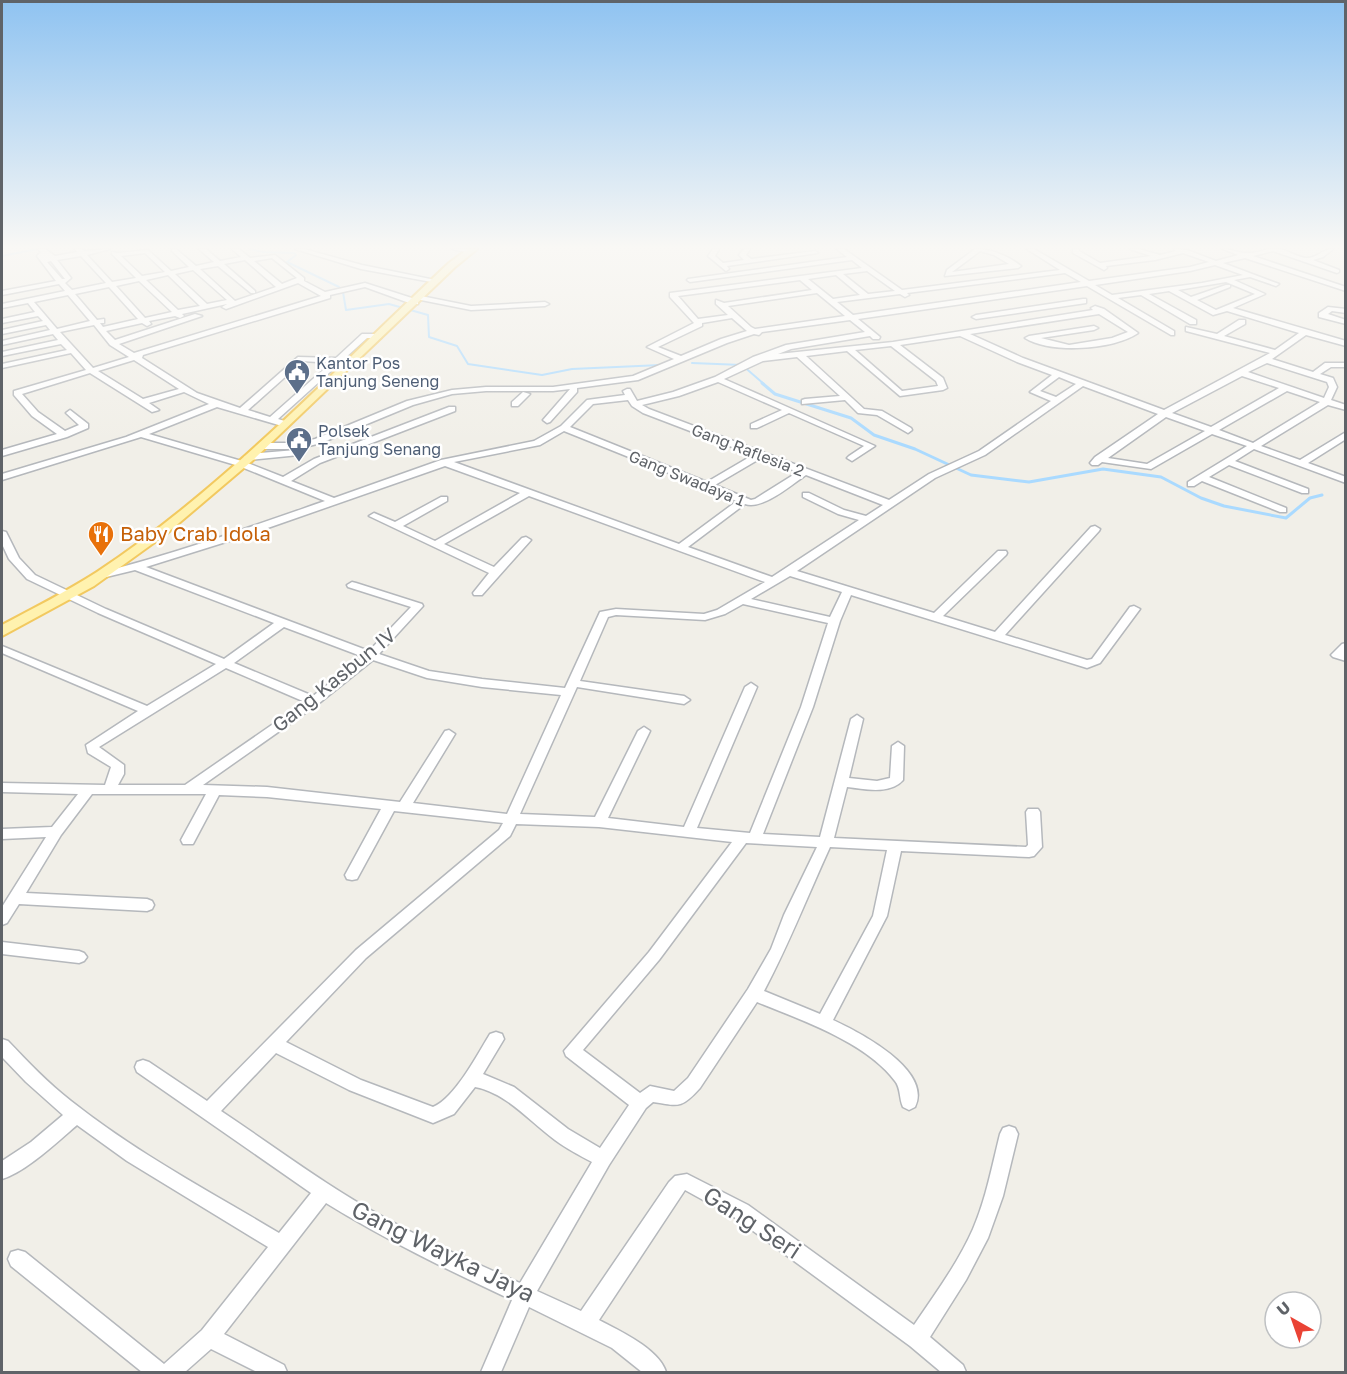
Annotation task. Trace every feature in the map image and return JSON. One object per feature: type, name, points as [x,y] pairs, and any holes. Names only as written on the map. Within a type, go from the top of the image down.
[{"type":"main road","points":[[2,631],[102,575],[197,503],[261,446],[278,422],[402,313]]},
{"type":"street","points":[[2,321],[40,313]]},
{"type":"street","points":[[41,313],[71,351],[92,371],[155,410]]},
{"type":"street","points":[[92,313],[116,342],[187,388],[219,404],[278,422]]},
{"type":"street","points":[[137,313],[146,323]]},
{"type":"street","points":[[176,313],[179,316]]},
{"type":"street","points":[[2,343],[57,331],[102,325],[146,323],[188,313]]},
{"type":"street","points":[[116,342],[196,313]]},
{"type":"street","points":[[64,435],[35,414],[17,394],[274,313]]},
{"type":"street","points":[[690,313],[698,321]]},
{"type":"street","points":[[731,313],[755,332]]},
{"type":"street","points":[[847,313],[940,380],[943,388],[900,393],[848,348]]},
{"type":"street","points":[[261,446],[297,446],[318,441],[410,403],[452,392],[486,389],[541,390],[646,379],[755,332],[879,313]]},
{"type":"street","points":[[971,313],[993,328]]},
{"type":"street","points":[[976,317],[1002,313]]},
{"type":"street","points":[[756,359],[890,344],[1090,313]]},
{"type":"street","points":[[1094,328],[1025,339],[1069,346],[1113,340],[1134,333],[1104,313]]},
{"type":"street","points":[[1138,313],[1171,333]]},
{"type":"street","points":[[1172,313],[1191,326],[1218,337],[1277,353]]},
{"type":"street","points":[[1242,313],[1346,344]]},
{"type":"street","points":[[1325,313],[1322,315],[1346,322]]},
{"type":"street","points":[[698,321],[734,316]]},
{"type":"street","points":[[1075,316],[1113,340]]},
{"type":"street","points":[[1057,319],[1076,330]]},
{"type":"street","points":[[681,362],[651,347],[697,326],[698,321]]},
{"type":"street","points":[[2,332],[48,322]]},
{"type":"street","points":[[1218,337],[1240,324],[1228,323]]},
{"type":"street","points":[[1286,388],[1148,467],[1096,462],[1165,413],[1266,360],[1305,332]]},
{"type":"street","points":[[102,575],[136,567],[334,502],[444,462],[464,456],[528,446],[545,440],[564,428],[590,402],[633,401],[676,394],[718,379],[756,359],[797,345],[872,333]]},
{"type":"street","points":[[960,333],[997,351],[1346,480]]},
{"type":"street","points":[[2,354],[63,341]]},
{"type":"street","points":[[2,366],[71,351]]},
{"type":"street","points":[[799,354],[844,398],[861,411],[879,413],[908,430]]},
{"type":"street","points":[[243,411],[302,358],[345,361]]},
{"type":"street","points":[[1191,484],[1326,402],[1332,383],[1315,375],[1266,360]]},
{"type":"street","points":[[245,460],[312,449],[400,410],[452,395],[482,392],[526,394],[574,390],[620,382],[681,362]]},
{"type":"street","points":[[1315,375],[1323,366],[1330,363],[1346,365]]},
{"type":"street","points":[[1058,401],[1034,392],[1059,373]]},
{"type":"street","points":[[1242,373],[1346,408]]},
{"type":"street","points":[[718,379],[871,446],[852,458]]},
{"type":"street","name":"Gang Raflesia 2","points":[[620,382],[633,401],[646,411],[890,504]]},
{"type":"street","points":[[208,1111],[361,954],[497,842],[513,819],[569,688],[604,614],[612,611],[705,618],[721,612],[789,572],[941,472],[982,453],[1084,382]]},
{"type":"street","points":[[142,402],[187,388]]},
{"type":"street","points":[[547,420],[574,390]]},
{"type":"street","points":[[515,404],[526,394]]},
{"type":"street","points":[[806,402],[844,398]]},
{"type":"street","points":[[2,477],[142,435],[219,404]]},
{"type":"street","points":[[284,481],[317,461],[452,409]]},
{"type":"street","points":[[754,426],[789,410]]},
{"type":"street","points":[[2,453],[64,435],[86,425],[70,413]]},
{"type":"street","name":"Gang Swadaya 1","points":[[564,428],[743,501],[758,502],[805,472]]},
{"type":"street","points":[[142,435],[245,460],[284,481],[334,502]]},
{"type":"street","points":[[1301,463],[1346,435]]},
{"type":"street","points":[[705,487],[760,455]]},
{"type":"street","points":[[444,462],[772,581]]},
{"type":"street","points":[[1229,462],[1305,491]]},
{"type":"street","points":[[1203,478],[1283,510]]},
{"type":"street","points":[[435,545],[527,493]]},
{"type":"street","points":[[806,495],[841,512],[867,520]]},
{"type":"street","points":[[395,526],[444,499]]},
{"type":"street","points":[[681,547],[743,501]]},
{"type":"street","points":[[374,516],[495,572]]},
{"type":"street","points":[[998,636],[1095,530]]},
{"type":"street","points":[[2,534],[14,559],[31,577],[110,614],[314,701]]},
{"type":"street","points":[[478,593],[526,540]]},
{"type":"street","points":[[936,617],[1002,553]]},
{"type":"street","points":[[136,567],[371,656],[447,679],[569,688],[684,700]]},
{"type":"street","points":[[789,572],[1091,664],[1134,609]]},
{"type":"street","name":"Gang Kasbun IV","points":[[188,789],[314,701],[371,656],[418,606],[352,585]]},
{"type":"street","points":[[640,1103],[572,1052],[654,956],[748,838],[809,701],[834,621],[848,590]]},
{"type":"street","points":[[741,600],[834,621]]},
{"type":"street","points":[[110,789],[117,774],[118,765],[92,747],[227,662],[282,623]]},
{"type":"street","points":[[1346,646],[1337,655],[1346,658]]},
{"type":"street","points":[[2,649],[148,711]]},
{"type":"street","points":[[689,831],[751,687]]},
{"type":"street","points":[[491,1372],[525,1293],[603,1159],[640,1103],[650,1094],[677,1100],[682,1097],[694,1083],[754,994],[778,950],[791,915],[826,842],[843,782],[857,719]]},
{"type":"street","points":[[599,822],[644,731]]},
{"type":"street","points":[[352,875],[449,734]]},
{"type":"street","points":[[843,782],[880,785],[892,783],[896,780],[898,746]]},
{"type":"street","points":[[2,787],[267,792],[513,819],[599,822],[748,838],[1029,852],[1035,847],[1033,812]]},
{"type":"street","points":[[2,919],[56,832],[88,790]]},
{"type":"street","points":[[188,840],[214,791]]},
{"type":"street","points":[[2,834],[56,832]]},
{"type":"street","points":[[823,1023],[880,915],[895,845]]},
{"type":"street","points":[[15,898],[147,905]]},
{"type":"street","points":[[2,948],[79,957]]},
{"type":"street","points":[[754,994],[823,1023],[865,1046],[890,1065],[906,1083],[909,1102]]},
{"type":"street","points":[[274,1044],[355,1084],[433,1115],[448,1109],[496,1039]]},
{"type":"street","points":[[2,1047],[44,1091],[98,1134],[281,1244]]},
{"type":"street","name":"Gang Wayka Jaya","points":[[142,1067],[324,1191],[379,1225],[435,1254],[525,1293],[619,1341],[656,1372]]},
{"type":"street","points":[[471,1078],[507,1092],[564,1137],[603,1159]]},
{"type":"street","points":[[2,1171],[37,1148],[75,1116]]},
{"type":"street","points":[[916,1339],[959,1273],[980,1234],[993,1200],[1009,1134]]},
{"type":"street","name":"Gang Seri","points":[[585,1323],[675,1188],[681,1182],[687,1182],[741,1212],[916,1339],[956,1372]]},
{"type":"street","points":[[170,1372],[209,1337],[324,1191]]},
{"type":"street","points":[[18,1259],[158,1372]]},
{"type":"street","points":[[209,1337],[277,1372]]},
{"type":"waterway","points":[[421,313],[428,315],[429,337],[457,346],[468,364],[542,375],[572,369],[661,365]]},
{"type":"waterway","points":[[692,363],[742,365],[764,384]]},
{"type":"waterway","points":[[762,383],[775,394],[851,418],[874,435],[915,449],[971,475],[1029,482],[1103,469],[1161,477],[1201,498],[1224,506],[1286,518],[1310,498],[1322,495]]},
{"type":"place","name":"Kantor Pos Tanjung Seneng","points":[[297,395]]},
{"type":"place","name":"Polsek Tanjung Senang","points":[[299,463]]},
{"type":"place","name":"Baby Crab Idola","points":[[101,557]]}]
